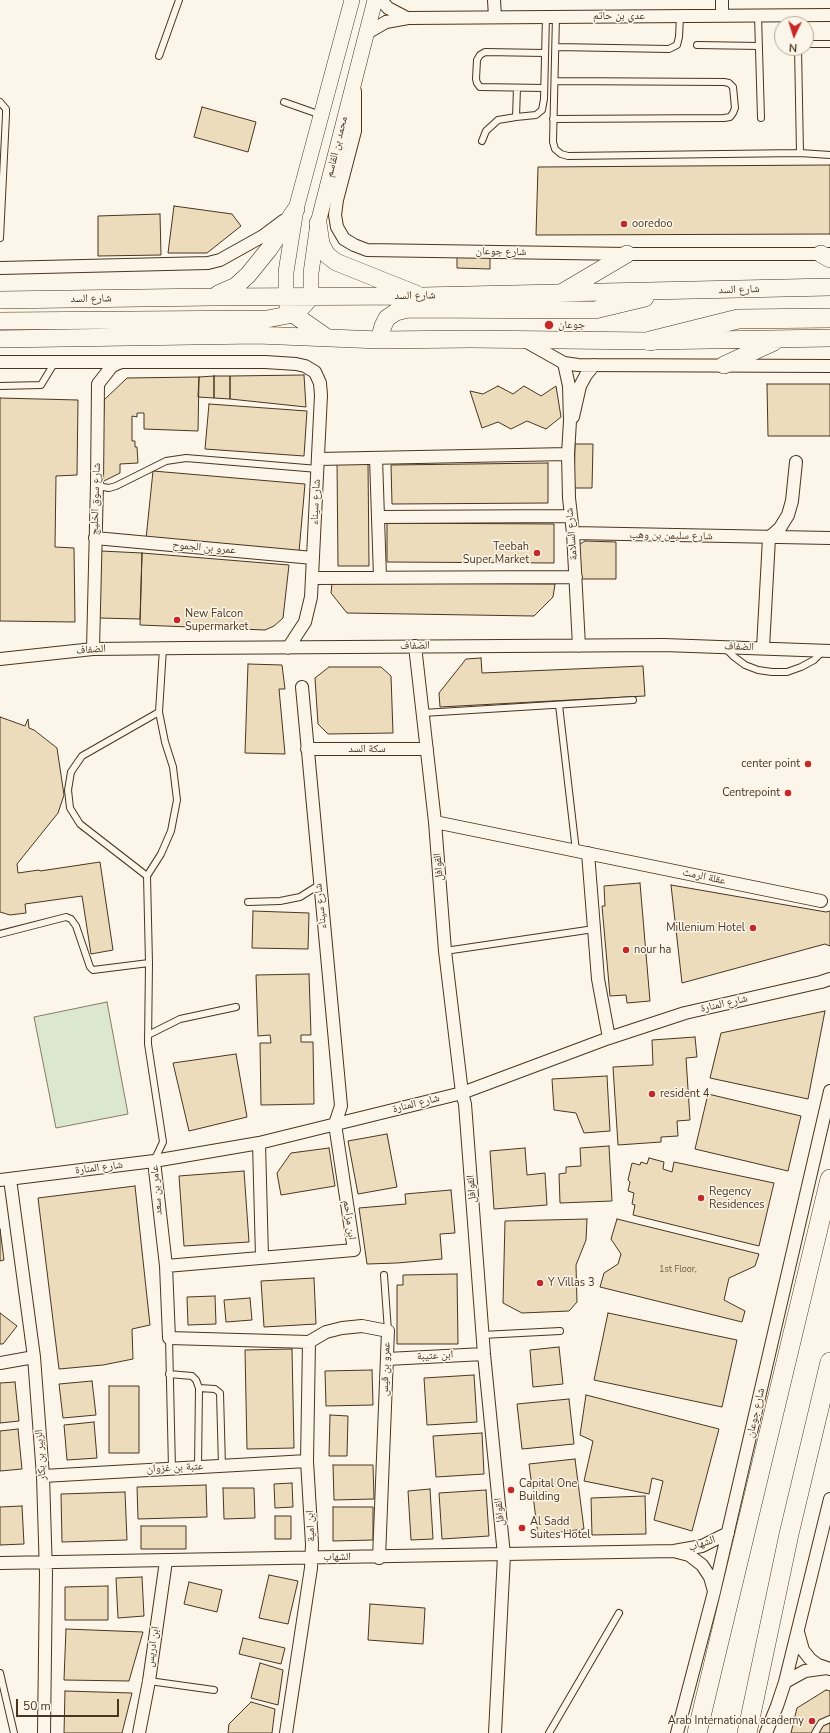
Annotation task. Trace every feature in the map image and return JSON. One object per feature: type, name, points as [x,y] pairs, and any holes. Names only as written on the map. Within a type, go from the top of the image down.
[{"type":"main road","points":[[212,297],[236,286],[248,275],[269,250],[296,209]]},
{"type":"main road","points":[[318,223],[321,244],[327,255],[336,262],[422,296]]},
{"type":"main road","points":[[561,294],[626,254]]},
{"type":"main road","name":"شارع السد","points":[[2,299],[561,294],[830,287]]},
{"type":"main road","points":[[380,340],[383,326],[387,318],[396,312],[408,310],[596,310],[622,305],[668,292]]},
{"type":"main road","points":[[286,296],[288,307],[293,314],[326,337]]},
{"type":"main road","points":[[0,321],[267,319],[293,314],[311,297]]},
{"type":"main road","points":[[650,340],[738,319],[830,318]]},
{"type":"main road","points":[[0,339],[257,335],[380,340],[830,338]]},
{"type":"main road","points":[[724,365],[781,339]]},
{"type":"main road","name":"شارع جوعان","points":[[697,1733],[830,1179]]},
{"type":"main road","points":[[747,1733],[789,1534],[830,1362]]},
{"type":"street","name":"محمد بن القاسم","points":[[286,296],[286,272],[296,209],[352,0]]},
{"type":"street","name":"محمد بن القاسم","points":[[311,297],[311,273],[318,223],[375,0]]},
{"type":"street","name":"عدي بن حاتم","points":[[381,0],[388,8],[408,18]]},
{"type":"street","points":[[494,0],[495,17]]},
{"type":"street","points":[[722,0],[722,15]]},
{"type":"street","name":"عدي بن حاتم","points":[[814,16],[830,14]]},
{"type":"street","name":"عدي بن حاتم","points":[[367,33],[386,22],[408,18],[722,15],[774,17]]},
{"type":"street","name":"شارع جوعان","points":[[355,74],[355,131],[337,200],[335,215],[337,227],[344,239],[354,245],[367,250],[827,256]]},
{"type":"street","points":[[0,268],[208,263],[220,260],[273,230],[296,209]]},
{"type":"street","points":[[523,339],[564,363],[594,365],[830,366]]},
{"type":"street","points":[[0,362],[123,361]]},
{"type":"street","name":"شارع سيناء","points":[[123,361],[296,364],[305,366],[315,372],[320,383],[321,395],[310,607],[305,622],[288,648]]},
{"type":"street","name":"شارع سوق الخليج","points":[[93,649],[98,384],[112,366],[123,361]]},
{"type":"street","name":"شارع السلامة","points":[[564,363],[569,386],[570,421],[568,454],[580,646]]},
{"type":"street","name":"شارع السلامة","points":[[570,421],[577,406],[580,386],[594,365]]},
{"type":"street","points":[[318,464],[376,458],[568,454]]},
{"type":"street","points":[[376,458],[380,578]]},
{"type":"street","points":[[763,648],[769,538],[780,528],[788,515],[792,501],[796,462]]},
{"type":"street","points":[[378,517],[571,516]]},
{"type":"street","name":"شارع سليمن بن وهب","points":[[573,533],[830,538]]},
{"type":"street","name":"عمرو بن الجموح","points":[[95,538],[313,558]]},
{"type":"street","points":[[312,578],[576,577]]},
{"type":"street","name":"القوافل","points":[[415,646],[435,822],[445,951],[462,1093],[465,1104],[482,1335],[504,1555],[495,1733]]},
{"type":"street","name":"الضفاف","points":[[0,659],[93,649],[163,648],[724,646],[827,651]]},
{"type":"street","name":"شارع سيناء","points":[[302,687],[319,885],[341,1106],[335,1124]]},
{"type":"street","name":"سكة السد","points":[[307,749],[427,749]]},
{"type":"street","name":"عقلة الرمث","points":[[435,822],[821,901]]},
{"type":"street","points":[[582,852],[594,929],[598,979],[609,1038]]},
{"type":"street","name":"شارع المنارة","points":[[5,1179],[154,1161],[259,1143],[462,1093],[609,1038],[685,1013],[827,982]]},
{"type":"street","name":"شارع جوعان","points":[[677,1733],[714,1592],[830,1091]]},
{"type":"street","name":"ابن مزاحم","points":[[166,1266],[354,1250],[335,1124]]},
{"type":"street","points":[[259,1143],[262,1257]]},
{"type":"street","name":"عامر بن سعد","points":[[154,1161],[166,1266],[169,1338]]},
{"type":"street","name":"الزبير بن بكار","points":[[5,1179],[34,1357],[43,1476],[45,1563],[44,1733]]},
{"type":"street","name":"عمرو بن قيس","points":[[309,1342],[326,1332],[342,1328],[362,1326],[388,1331],[379,1558]]},
{"type":"street","points":[[169,1338],[309,1342]]},
{"type":"street","name":"ابن امية","points":[[286,1733],[312,1557],[307,1461],[309,1342]]},
{"type":"street","name":"ابن عتيبة","points":[[387,1359],[484,1354]]},
{"type":"street","points":[[0,1363],[34,1357]]},
{"type":"street","name":"عتبة بن غزوان","points":[[43,1476],[307,1461]]},
{"type":"street","points":[[766,1733],[778,1706],[785,1682],[830,1499]]},
{"type":"street","points":[[735,1501],[746,1527]]},
{"type":"street","name":"الشهاب","points":[[0,1564],[312,1557],[379,1558],[674,1551],[702,1546],[728,1533]]},
{"type":"street","name":"الشهاب","points":[[674,1551],[689,1555],[702,1565],[710,1577],[714,1592]]},
{"type":"street","name":"ابن ادريس","points":[[139,1733],[149,1681],[166,1561]]},
{"type":"street","points":[[798,1630],[799,1640],[807,1654],[818,1665],[829,1669]]},
{"type":"street","points":[[785,1682],[805,1671],[829,1669]]},
{"type":"lane","points":[[159,56],[178,0]]},
{"type":"lane","points":[[758,15],[761,118]]},
{"type":"lane","points":[[551,16],[556,47],[553,142],[555,148],[561,154],[568,156],[800,153],[830,155]]},
{"type":"lane","points":[[482,141],[486,131],[498,120],[536,115],[542,110],[545,53],[551,16]]},
{"type":"lane","points":[[556,47],[669,49],[677,45],[680,16]]},
{"type":"lane","points":[[814,44],[830,44]]},
{"type":"lane","points":[[697,45],[759,46]]},
{"type":"lane","points":[[544,88],[480,87],[476,79],[477,60],[480,55],[485,52],[545,53]]},
{"type":"lane","points":[[798,56],[800,153]]},
{"type":"lane","points":[[553,119],[724,118],[730,117],[735,108],[733,87],[724,82],[555,81]]},
{"type":"lane","points":[[516,117],[517,88]]},
{"type":"lane","points":[[0,102],[6,109],[0,238]]},
{"type":"lane","points":[[284,102],[322,115]]},
{"type":"lane","points":[[0,386],[41,385],[55,361]]},
{"type":"lane","points":[[97,484],[109,488],[116,486],[166,461],[186,458],[318,464]]},
{"type":"lane","points":[[724,646],[733,656],[745,665],[758,670],[772,672],[787,672],[801,667],[827,651]]},
{"type":"lane","points":[[159,712],[82,756],[71,772],[68,790],[70,808],[80,824],[147,876],[161,854],[171,831],[177,800],[173,767],[165,742],[159,712],[163,648]]},
{"type":"lane","points":[[423,713],[633,700]]},
{"type":"lane","points":[[559,705],[582,852]]},
{"type":"lane","name":"عامر بن سعد","points":[[147,876],[149,963],[148,1044],[163,1142],[154,1161]]},
{"type":"lane","points":[[248,902],[280,901],[300,897],[319,885]]},
{"type":"lane","points":[[0,934],[66,917],[71,919],[76,926],[90,967],[93,970],[149,963]]},
{"type":"lane","points":[[445,951],[594,929]]},
{"type":"lane","points":[[148,1035],[180,1019],[236,1007]]},
{"type":"lane","points":[[384,1275],[388,1331]]},
{"type":"lane","points":[[482,1335],[560,1331]]},
{"type":"lane","points":[[169,1338],[172,1469]]},
{"type":"lane","points":[[169,1374],[192,1376],[196,1380],[199,1388],[198,1467]]},
{"type":"lane","points":[[199,1388],[215,1389],[220,1393],[222,1466]]},
{"type":"lane","points":[[549,1733],[620,1613]]},
{"type":"lane","points":[[0,1673],[14,1733]]},
{"type":"lane","points":[[149,1681],[214,1690]]},
{"type":"lane","points":[[816,1733],[821,1723],[830,1719]]},
{"type":"green space","points":[[107,1002],[128,1114],[56,1128],[34,1017]]},
{"type":"building","points":[[202,107],[256,122],[248,152],[194,137]]},
{"type":"building","points":[[830,165],[830,234],[536,235],[538,167]]},
{"type":"building","points":[[174,206],[232,214],[241,226],[207,253],[168,253]]},
{"type":"building","points":[[160,214],[161,255],[98,256],[98,216]]},
{"type":"building","points":[[457,255],[490,256],[490,269],[457,268]]},
{"type":"building","points":[[304,375],[306,407],[230,399],[230,376]]},
{"type":"building","points":[[214,376],[230,376],[230,399],[214,398]]},
{"type":"building","points":[[214,376],[214,398],[198,397],[199,377]]},
{"type":"building","points":[[199,377],[198,431],[144,429],[144,413],[137,413],[137,417],[132,416],[132,441],[135,441],[135,447],[137,447],[138,463],[120,464],[120,473],[102,482],[104,400],[127,378]]},
{"type":"building","points":[[767,384],[830,384],[830,436],[768,436]]},
{"type":"building","points":[[498,386],[513,394],[524,386],[541,396],[556,386],[561,417],[546,429],[527,421],[511,429],[498,422],[482,428],[470,391],[483,394]]},
{"type":"building","points":[[0,398],[78,400],[77,475],[56,476],[55,547],[74,548],[75,622],[0,621]]},
{"type":"building","points":[[209,404],[307,411],[304,456],[205,449]]},
{"type":"building","points":[[575,444],[593,444],[592,488],[574,488]]},
{"type":"building","points":[[368,460],[369,566],[338,566],[337,461]]},
{"type":"building","points":[[548,463],[548,503],[392,504],[391,465]]},
{"type":"building","points":[[153,471],[305,484],[299,552],[146,539]]},
{"type":"building","points":[[387,523],[554,524],[554,563],[387,562]]},
{"type":"building","points":[[585,541],[616,542],[616,579],[578,579],[577,546]]},
{"type":"building","points":[[101,551],[142,553],[140,619],[99,618]]},
{"type":"building","points":[[142,553],[289,565],[283,618],[274,626],[265,630],[140,625]]},
{"type":"building","points":[[332,583],[555,584],[553,597],[534,616],[347,613],[331,593]]},
{"type":"building","points":[[481,658],[482,673],[643,666],[645,696],[440,707],[439,693],[466,659]]},
{"type":"building","points":[[248,664],[282,665],[285,689],[279,689],[285,754],[245,753]]},
{"type":"building","points":[[329,667],[381,667],[391,676],[393,733],[328,734],[318,724],[315,678]]},
{"type":"building","points":[[0,717],[25,726],[28,719],[29,728],[34,730],[57,748],[64,795],[58,813],[17,864],[18,873],[100,862],[113,950],[91,954],[82,896],[25,904],[26,913],[10,915],[0,912]]},
{"type":"building","name":"nour ha","points":[[640,883],[650,1001],[627,1003],[626,995],[610,996],[602,906],[605,906],[604,886]]},
{"type":"building","name":"Millenium Hotel","points":[[671,885],[826,912],[830,911],[830,946],[825,944],[682,983]]},
{"type":"building","points":[[253,911],[309,913],[308,949],[252,948]]},
{"type":"building","points":[[309,974],[311,1035],[301,1035],[301,1042],[313,1042],[314,1104],[261,1105],[260,1043],[271,1043],[270,1035],[258,1036],[256,975]]},
{"type":"building","points":[[825,1011],[808,1099],[710,1078],[721,1033]]},
{"type":"building","name":"resident 4","points":[[695,1037],[697,1057],[686,1058],[690,1120],[677,1121],[678,1136],[661,1137],[661,1142],[618,1145],[613,1067],[653,1065],[652,1040]]},
{"type":"building","points":[[236,1054],[247,1117],[189,1131],[173,1063]]},
{"type":"building","points":[[607,1076],[610,1131],[584,1133],[576,1113],[554,1110],[552,1079]]},
{"type":"building","name":"Regency Residences","points":[[708,1094],[801,1116],[788,1171],[695,1149]]},
{"type":"building","points":[[387,1134],[397,1187],[358,1194],[348,1141]]},
{"type":"building","points":[[609,1146],[612,1201],[560,1203],[559,1174],[566,1173],[566,1167],[581,1166],[580,1148]]},
{"type":"building","points":[[329,1148],[335,1186],[281,1195],[277,1173],[291,1153]]},
{"type":"building","points":[[525,1148],[527,1175],[545,1173],[547,1205],[494,1209],[490,1151]]},
{"type":"building","name":"Regency Residences","points":[[649,1158],[664,1162],[663,1169],[672,1172],[674,1162],[774,1183],[759,1246],[633,1215],[635,1205],[632,1204],[634,1193],[628,1191],[630,1182],[628,1180],[632,1163],[640,1165],[641,1162],[647,1164]]},
{"type":"building","points":[[244,1171],[249,1242],[184,1246],[179,1176]]},
{"type":"building","points":[[135,1186],[150,1325],[132,1329],[133,1359],[103,1365],[59,1369],[38,1198]]},
{"type":"building","points":[[451,1190],[455,1233],[440,1234],[442,1259],[367,1264],[359,1208],[406,1204],[405,1194]]},
{"type":"building","name":"Y Villas 3","points":[[587,1219],[586,1240],[576,1265],[577,1302],[569,1311],[522,1313],[503,1303],[505,1221]]},
{"type":"building","points":[[617,1219],[759,1254],[755,1266],[729,1278],[724,1300],[745,1311],[742,1322],[600,1287],[604,1273],[618,1264],[621,1254],[611,1239]]},
{"type":"building","points":[[0,1229],[4,1260],[0,1261]]},
{"type":"building","points":[[457,1274],[458,1344],[397,1344],[397,1285],[403,1285],[403,1275]]},
{"type":"building","points":[[314,1278],[316,1324],[264,1327],[261,1281]]},
{"type":"building","points":[[215,1296],[216,1324],[188,1325],[187,1297]]},
{"type":"building","points":[[250,1298],[252,1320],[226,1322],[224,1300]]},
{"type":"building","points":[[0,1313],[17,1326],[3,1344],[0,1344]]},
{"type":"building","points":[[608,1313],[737,1340],[722,1407],[594,1380]]},
{"type":"building","points":[[559,1347],[563,1384],[533,1387],[530,1350]]},
{"type":"building","points":[[292,1349],[294,1448],[247,1449],[245,1350]]},
{"type":"building","points":[[372,1370],[373,1405],[326,1406],[325,1371]]},
{"type":"building","points":[[474,1375],[477,1422],[427,1425],[424,1378]]},
{"type":"building","points":[[92,1381],[96,1415],[63,1418],[59,1384]]},
{"type":"building","points":[[15,1382],[19,1421],[0,1423],[0,1383]]},
{"type":"building","points":[[109,1386],[139,1386],[139,1453],[109,1453]]},
{"type":"building","points":[[586,1395],[719,1429],[692,1531],[654,1520],[663,1481],[652,1478],[649,1494],[584,1481],[593,1441],[580,1435]]},
{"type":"building","points":[[569,1399],[574,1444],[522,1449],[517,1404]]},
{"type":"building","points":[[330,1415],[348,1416],[347,1456],[329,1456]]},
{"type":"building","points":[[94,1422],[97,1458],[67,1460],[64,1425]]},
{"type":"building","points":[[18,1429],[22,1469],[0,1471],[0,1431]]},
{"type":"building","points":[[482,1433],[484,1474],[436,1477],[433,1436]]},
{"type":"building","points":[[575,1459],[584,1529],[538,1535],[529,1464]]},
{"type":"building","points":[[333,1465],[373,1465],[374,1499],[334,1500]]},
{"type":"building","points":[[292,1483],[293,1507],[275,1508],[274,1484]]},
{"type":"building","points":[[206,1485],[207,1517],[138,1519],[137,1487]]},
{"type":"building","points":[[223,1488],[254,1488],[255,1518],[224,1519]]},
{"type":"building","points":[[430,1489],[433,1539],[411,1540],[408,1491]]},
{"type":"building","points":[[486,1490],[489,1536],[442,1539],[439,1493]]},
{"type":"building","points":[[125,1492],[127,1540],[62,1542],[61,1494]]},
{"type":"building","points":[[645,1496],[646,1534],[592,1535],[591,1498]]},
{"type":"building","points":[[22,1506],[24,1544],[0,1545],[0,1507]]},
{"type":"building","points":[[333,1507],[373,1507],[373,1540],[333,1541]]},
{"type":"building","points":[[275,1516],[291,1516],[291,1539],[275,1539]]},
{"type":"building","points":[[141,1526],[186,1526],[186,1549],[141,1549]]},
{"type":"building","points":[[269,1575],[298,1581],[288,1624],[259,1618]]},
{"type":"building","points":[[142,1577],[144,1616],[118,1618],[116,1578]]},
{"type":"building","points":[[189,1582],[222,1590],[217,1612],[184,1604]]},
{"type":"building","points":[[108,1586],[108,1620],[65,1620],[65,1587]]},
{"type":"building","points":[[370,1604],[425,1608],[423,1644],[368,1640]]},
{"type":"building","points":[[66,1629],[143,1632],[129,1681],[64,1680]]},
{"type":"building","points":[[243,1638],[285,1648],[281,1664],[239,1654]]},
{"type":"building","points":[[260,1663],[283,1670],[278,1705],[251,1698]]},
{"type":"building","name":"Arab International academy","points":[[826,1690],[830,1691],[830,1733],[791,1733],[797,1708]]},
{"type":"building","points":[[65,1691],[132,1693],[122,1733],[64,1733]]},
{"type":"building","points":[[251,1702],[275,1709],[272,1733],[228,1733],[229,1724]]},
{"type":"place","name":"ooredoo","points":[[624,224]]},
{"type":"place","name":"جوعان","points":[[549,325]]},
{"type":"place","name":"Teebah Super Market","points":[[537,553]]},
{"type":"place","name":"New Falcon Supermarket","points":[[177,620]]},
{"type":"place","name":"center point","points":[[808,764]]},
{"type":"place","name":"Centrepoint","points":[[788,793]]},
{"type":"place","name":"Millenium Hotel","points":[[753,928]]},
{"type":"place","name":"nour ha","points":[[626,950]]},
{"type":"place","name":"resident 4","points":[[652,1094]]},
{"type":"place","name":"Regency Residences","points":[[701,1198]]},
{"type":"place","name":"Y Villas 3","points":[[540,1283]]},
{"type":"place","name":"Capital One Building","points":[[511,1490]]},
{"type":"place","name":"Al Sadd Suites Hotel","points":[[522,1528]]},
{"type":"place","name":"Arab International academy","points":[[812,1721]]}]
